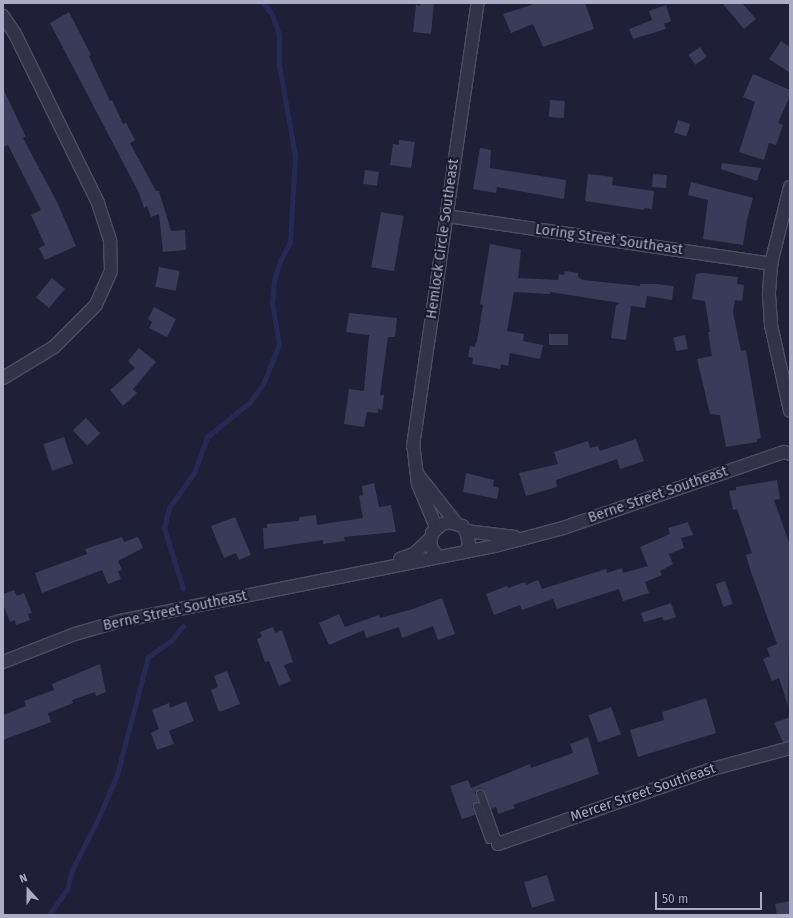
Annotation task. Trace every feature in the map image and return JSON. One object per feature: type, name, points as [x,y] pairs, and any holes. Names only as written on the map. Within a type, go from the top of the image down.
[{"type":"street","name":"Hemlock Circle Southeast","points":[[436,527],[423,499],[414,464],[413,446],[478,3]]},
{"type":"street","points":[[3,16],[15,34],[98,203],[110,241],[111,271],[96,305],[54,347],[3,378]]},
{"type":"street","points":[[790,187],[771,264],[769,295],[771,325],[790,411]]},
{"type":"street","name":"Loring Street Southeast","points":[[447,216],[771,264]]},
{"type":"street","name":"Berne Street Southeast","points":[[3,662],[75,634],[120,621],[467,551],[563,528],[784,452],[790,454]]},
{"type":"street","name":"Hemlock Circle Southeast","points":[[418,475],[456,523]]},
{"type":"street","points":[[436,527],[449,522],[456,523],[466,531],[469,544],[467,551]]},
{"type":"street","name":"Berne Street Southeast","points":[[351,574],[414,554],[430,539],[436,527]]},
{"type":"street","name":"Berne Street Southeast","points":[[466,531],[526,537]]},
{"type":"street","points":[[430,539],[433,552],[438,557]]},
{"type":"street","name":"Mercer Street Southeast","points":[[497,840],[709,770],[790,748]]},
{"type":"lane","points":[[477,806],[489,839],[497,840],[480,793]]},
{"type":"building","points":[[421,3],[434,3],[431,34],[413,32],[416,5],[420,6]]},
{"type":"building","points":[[537,3],[585,3],[594,29],[543,47],[533,24],[511,33],[503,14]]},
{"type":"building","points":[[722,3],[742,3],[756,19],[744,29]]},
{"type":"building","points":[[666,5],[671,21],[664,24],[666,29],[633,39],[629,29],[652,20],[649,11]]},
{"type":"building","points":[[69,12],[91,55],[89,56],[110,101],[112,100],[123,124],[126,123],[135,140],[130,143],[156,191],[159,191],[171,231],[185,230],[186,250],[163,252],[159,214],[151,217],[147,206],[144,208],[139,193],[50,23]]},
{"type":"building","points":[[781,41],[790,47],[790,73],[769,59]]},
{"type":"building","points":[[700,47],[707,57],[695,65],[689,55]]},
{"type":"building","points":[[753,74],[790,90],[790,96],[778,123],[783,125],[776,145],[769,143],[764,160],[739,152],[755,102],[743,97]]},
{"type":"building","points":[[3,88],[26,137],[23,138],[58,204],[76,246],[45,260],[39,248],[45,245],[31,215],[41,210],[8,145],[3,147]]},
{"type":"building","points":[[550,100],[565,101],[564,118],[549,117]]},
{"type":"building","points":[[678,120],[690,124],[686,136],[674,132]]},
{"type":"building","points":[[399,140],[415,142],[411,168],[390,165],[393,144],[399,145]]},
{"type":"building","points":[[480,148],[491,150],[490,168],[566,180],[564,199],[497,187],[496,193],[473,189]]},
{"type":"building","points":[[722,163],[761,168],[757,181],[721,169]]},
{"type":"building","points":[[365,170],[379,172],[377,186],[363,184]]},
{"type":"building","points":[[588,174],[613,177],[612,185],[654,191],[652,209],[644,208],[644,210],[585,201]]},
{"type":"building","points":[[653,174],[667,175],[666,188],[652,187]]},
{"type":"building","points":[[691,182],[753,198],[747,220],[743,245],[703,239],[708,200],[688,195]]},
{"type":"building","points":[[381,212],[404,216],[394,271],[371,267]]},
{"type":"building","points":[[490,244],[521,250],[518,278],[558,280],[559,274],[564,275],[565,271],[578,273],[578,277],[583,280],[640,286],[640,284],[656,284],[674,286],[672,300],[647,296],[645,308],[631,306],[626,340],[611,338],[616,305],[620,303],[550,292],[550,294],[514,292],[507,331],[524,334],[523,341],[543,345],[540,359],[510,353],[508,366],[501,364],[500,369],[472,364],[473,358],[468,357],[470,346],[474,347],[477,341],[483,305],[480,304]]},
{"type":"building","points":[[159,267],[180,271],[176,291],[155,287]]},
{"type":"building","points":[[702,273],[738,277],[737,284],[744,285],[742,301],[735,300],[733,312],[741,351],[746,350],[761,438],[757,439],[757,442],[726,447],[720,415],[710,414],[697,359],[712,356],[708,332],[710,332],[705,301],[692,299],[696,274]]},
{"type":"building","points":[[52,278],[65,289],[49,308],[36,297]]},
{"type":"building","points":[[154,307],[176,319],[167,337],[149,328],[152,322],[148,319]]},
{"type":"building","points":[[349,313],[397,318],[395,337],[388,337],[380,395],[384,395],[382,410],[378,409],[378,413],[367,412],[364,427],[344,424],[349,389],[364,391],[369,335],[346,332]]},
{"type":"building","points":[[549,334],[568,334],[568,345],[549,345]]},
{"type":"building","points":[[685,335],[688,349],[676,351],[673,337]]},
{"type":"building","points":[[139,348],[156,362],[133,389],[137,393],[123,406],[110,390],[135,368],[128,361]]},
{"type":"building","points":[[86,418],[100,433],[87,446],[73,430]]},
{"type":"building","points":[[64,437],[73,463],[52,471],[43,444]]},
{"type":"building","points":[[636,439],[644,461],[620,469],[617,459],[556,480],[557,487],[526,496],[519,473],[558,464],[554,452],[588,441],[590,448],[598,446],[600,451]]},
{"type":"building","points":[[466,473],[494,480],[493,486],[499,488],[497,499],[463,492]]},
{"type":"building","points":[[777,480],[780,499],[774,500],[790,545],[788,706],[779,678],[772,681],[763,659],[770,656],[767,648],[777,644],[746,555],[752,553],[737,509],[733,510],[729,491],[736,490],[736,487]]},
{"type":"building","points":[[374,483],[379,507],[391,505],[396,532],[344,537],[345,541],[323,544],[323,540],[264,549],[263,528],[267,528],[267,524],[299,521],[299,517],[316,515],[317,525],[363,518],[359,496],[363,495],[362,486]]},
{"type":"building","points":[[235,517],[251,555],[239,560],[236,553],[224,558],[211,526]]},
{"type":"building","points":[[688,522],[693,535],[681,538],[684,548],[669,554],[673,564],[660,571],[662,575],[645,582],[649,593],[623,601],[619,589],[557,609],[553,599],[522,610],[520,605],[494,615],[486,594],[507,586],[508,588],[525,582],[526,585],[538,580],[542,589],[606,569],[607,573],[622,568],[623,573],[648,566],[640,547],[670,534],[668,528]]},
{"type":"building","points":[[122,537],[124,542],[138,537],[143,548],[118,561],[122,570],[118,571],[121,579],[108,584],[102,570],[42,593],[35,573],[87,554],[85,549]]},
{"type":"building","points":[[725,581],[733,604],[723,607],[716,584]]},
{"type":"building","points":[[14,590],[17,596],[24,593],[32,613],[28,614],[30,620],[16,625],[15,620],[10,622],[3,604],[3,594]]},
{"type":"building","points":[[442,598],[455,634],[438,640],[433,626],[402,638],[399,627],[366,638],[364,630],[329,645],[319,623],[339,614],[345,627],[379,615],[380,618],[413,609]]},
{"type":"building","points":[[671,603],[676,617],[664,621],[662,617],[644,622],[641,613]]},
{"type":"building","points":[[273,627],[275,633],[282,630],[293,662],[284,665],[291,681],[279,686],[269,661],[265,662],[257,639],[262,637],[260,632]]},
{"type":"building","points":[[100,664],[106,692],[96,696],[95,692],[72,700],[73,703],[48,713],[51,722],[3,740],[3,715],[26,706],[24,701],[54,690],[52,684]]},
{"type":"building","points":[[227,671],[240,704],[219,712],[211,690],[218,687],[214,676]]},
{"type":"building","points":[[706,698],[716,733],[638,757],[630,730],[664,720],[662,712]]},
{"type":"building","points":[[186,701],[194,721],[169,731],[174,744],[157,750],[151,733],[159,729],[152,710],[169,703],[170,708]]},
{"type":"building","points":[[611,707],[621,734],[598,742],[588,715]]},
{"type":"building","points":[[790,717],[790,741],[783,742],[774,723]]},
{"type":"building","points":[[588,737],[599,774],[513,805],[515,808],[498,814],[496,807],[491,809],[484,789],[479,788],[475,792],[478,801],[472,806],[475,815],[462,819],[450,786],[468,780],[471,788],[530,764],[531,768],[573,753],[570,744]]},
{"type":"building","points":[[547,875],[555,901],[532,908],[524,882]]},
{"type":"building","points":[[790,901],[790,915],[777,915],[775,904]]},
{"type":"waterway","points":[[183,589],[164,528],[169,508],[194,473],[207,437],[250,402],[263,384],[279,345],[272,303],[274,281],[280,261],[290,242],[295,156],[279,65],[279,35],[272,15],[263,3]]},
{"type":"waterway","points":[[49,915],[67,889],[72,870],[98,819],[117,775],[148,657],[171,641],[183,626]]}]
